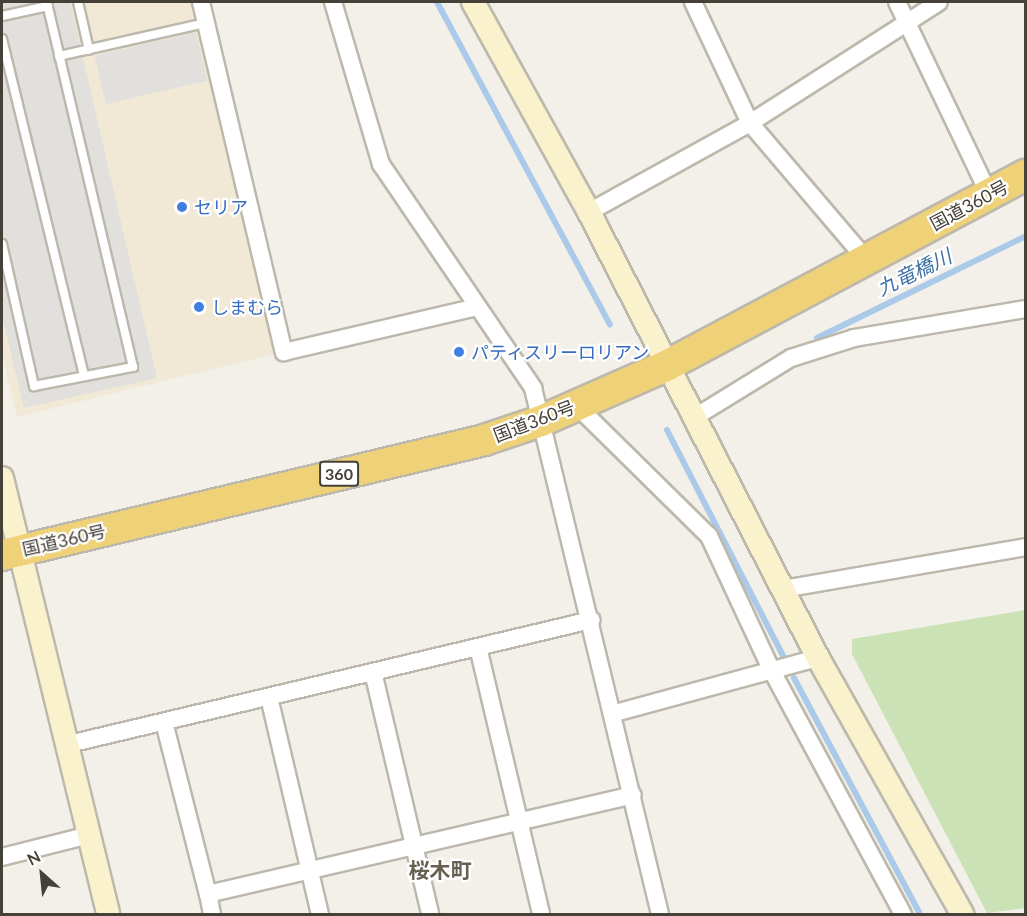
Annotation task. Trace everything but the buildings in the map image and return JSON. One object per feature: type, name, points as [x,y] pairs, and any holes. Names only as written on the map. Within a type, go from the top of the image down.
[{"type":"highway","name":"国道360号","points":[[10,553],[484,440],[541,421],[668,365],[865,258],[1026,175]]},
{"type":"street","points":[[201,2],[284,352],[477,307]]},
{"type":"street","points":[[333,2],[381,164],[533,388],[615,713],[660,915]]},
{"type":"street","points":[[473,2],[589,212],[818,658],[961,914]]},
{"type":"street","points":[[693,2],[750,123],[865,258]]},
{"type":"street","points":[[897,2],[905,23],[989,194]]},
{"type":"street","points":[[589,212],[750,123],[939,2]]},
{"type":"street","points":[[694,417],[791,358],[855,338],[1026,309]]},
{"type":"street","points":[[576,405],[710,536],[772,671],[903,915]]},
{"type":"street","points":[[2,478],[10,553],[69,744],[108,915]]},
{"type":"street","points":[[783,589],[1026,547]]},
{"type":"street","points":[[69,744],[591,620]]},
{"type":"street","points":[[478,646],[541,915]]},
{"type":"street","points":[[615,713],[818,658]]},
{"type":"street","points":[[373,672],[430,915]]},
{"type":"street","points":[[269,697],[320,915]]},
{"type":"street","points":[[164,722],[212,915]]},
{"type":"street","points":[[208,894],[633,795]]},
{"type":"street","points":[[2,856],[89,835]]},
{"type":"lane","points":[[78,2],[89,50]]},
{"type":"lane","points":[[2,15],[48,4],[133,367],[34,386],[2,244]]},
{"type":"lane","points":[[59,56],[206,23]]},
{"type":"lane","points":[[2,39],[84,376]]},
{"type":"shaded area","points":[[2,2],[193,2],[278,353],[17,417],[2,354]]},
{"type":"shaded area","points":[[2,2],[70,2],[157,378],[24,408],[2,316]]},
{"type":"shaded area","points":[[196,32],[207,81],[106,104],[95,55]]},
{"type":"green space","points":[[1025,610],[1025,908],[987,913],[852,654],[852,639]]},
{"type":"waterway","points":[[437,2],[610,325]]},
{"type":"waterway","name":"九竜橋川","points":[[817,338],[1026,236]]},
{"type":"waterway","points":[[667,430],[783,656]]},
{"type":"waterway","points":[[794,678],[919,912]]},
{"type":"place","name":"セリア","points":[[182,207]]},
{"type":"place","name":"しまむら","points":[[199,307]]},
{"type":"place","name":"パティスリーロリアン","points":[[459,352]]},
{"type":"district","name":"桜木町","points":[[440,870]]}]
